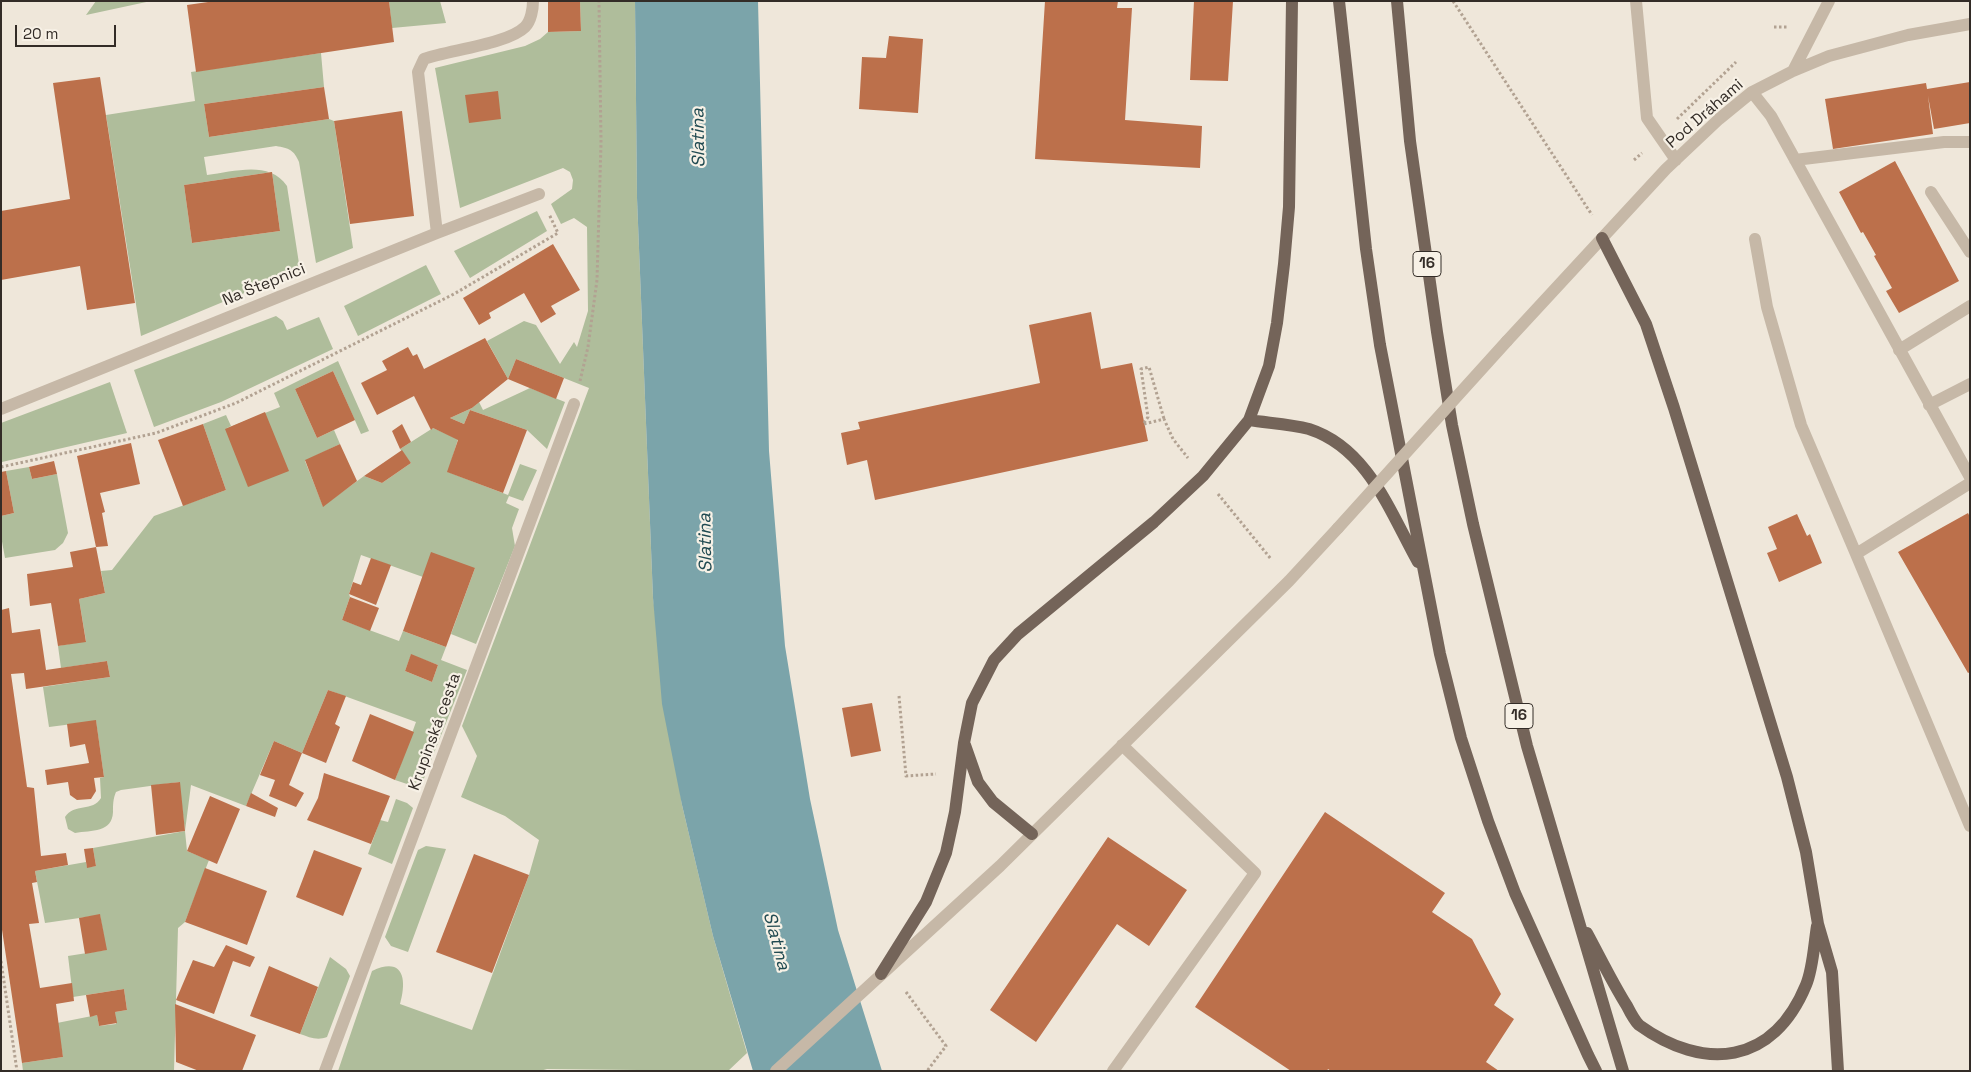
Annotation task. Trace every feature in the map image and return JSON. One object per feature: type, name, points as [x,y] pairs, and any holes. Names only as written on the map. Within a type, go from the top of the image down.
[{"type":"main road","points":[[882,974],[926,902],[946,853],[955,812],[964,743],[972,703],[994,660],[1018,634],[1168,509],[1203,476],[1249,420],[1269,366],[1277,323],[1288,207],[1292,1]]},
{"type":"main road","points":[[1339,1],[1365,240],[1380,345],[1440,654],[1461,738],[1488,821],[1515,893],[1596,1071]]},
{"type":"main road","name":"16","points":[[1396,1],[1410,141],[1452,424],[1477,541],[1522,727],[1623,1071]]},
{"type":"main road","points":[[1602,238],[1646,324],[1674,408],[1787,777],[1806,852],[1818,924],[1832,972],[1838,1071]]},
{"type":"main road","points":[[1249,420],[1309,429],[1334,440],[1346,448],[1369,472],[1423,572]]},
{"type":"main road","points":[[964,743],[978,782],[993,802],[1032,834]]},
{"type":"main road","points":[[1573,906],[1637,1024],[1657,1042],[1680,1056],[1702,1063],[1724,1064],[1747,1057],[1766,1045],[1781,1030],[1794,1012],[1807,983],[1818,924]]},
{"type":"street","points":[[437,232],[418,72],[424,60],[440,54],[509,38],[526,26],[533,9],[533,1]]},
{"type":"street","points":[[1636,1],[1647,118],[1676,160]]},
{"type":"street","points":[[1793,71],[1829,1]]},
{"type":"street","name":"Pod Dráhami","points":[[776,1071],[1000,866],[1289,581],[1602,238],[1676,160],[1719,119],[1752,92],[1793,71],[1830,56],[1908,35],[1970,24]]},
{"type":"street","points":[[1752,92],[1771,116],[1970,477]]},
{"type":"street","points":[[1795,160],[1944,142],[1970,142]]},
{"type":"street","points":[[1931,192],[1970,252]]},
{"type":"street","name":"Na Štepnici","points":[[1,409],[437,232],[539,194]]},
{"type":"street","points":[[1755,239],[1767,308],[1801,425],[1970,826]]},
{"type":"street","points":[[1900,350],[1970,306]]},
{"type":"street","points":[[1930,405],[1970,384]]},
{"type":"street","name":"Krupinská cesta","points":[[325,1071],[574,404]]},
{"type":"street","points":[[1856,554],[1970,483]]},
{"type":"street","points":[[1113,1071],[1255,873],[1122,745]]},
{"type":"path","points":[[574,404],[588,347],[597,280],[600,143],[599,1]]},
{"type":"path","points":[[1453,1],[1575,191],[1589,208],[1602,238]]},
{"type":"path","points":[[1634,160],[1736,62]]},
{"type":"path","points":[[1,467],[156,433],[202,417],[275,385],[429,307],[558,233],[539,194]]},
{"type":"path","points":[[1154,421],[1144,424],[1148,417],[1141,369],[1149,367],[1164,418]]},
{"type":"path","points":[[1230,507],[1271,559]]},
{"type":"path","points":[[899,696],[906,776],[936,774]]},
{"type":"path","points":[[1,961],[17,1071]]},
{"type":"path","points":[[906,992],[946,1046],[927,1071]]},
{"type":"green space","points":[[96,1],[151,1],[86,15]]},
{"type":"green space","points":[[389,1],[440,1],[446,23],[392,28]]},
{"type":"green space","points":[[580,1],[635,1],[637,198],[653,598],[682,805],[713,936],[747,1053],[728,1071],[547,1069],[540,1071],[338,1071],[372,971],[383,967],[391,966],[401,973],[403,987],[400,1004],[472,1030],[529,875],[539,840],[505,816],[461,797],[477,756],[462,726],[589,388],[516,359],[508,379],[487,341],[524,321],[536,325],[560,364],[574,342],[577,347],[588,311],[587,227],[574,218],[561,224],[551,204],[572,189],[573,180],[570,172],[563,168],[460,208],[435,68],[525,46],[540,39],[548,32],[581,31]]},
{"type":"green space","points":[[321,53],[324,87],[204,104],[209,137],[329,119],[334,121],[353,248],[316,263],[299,162],[290,150],[276,146],[204,157],[207,175],[239,170],[269,172],[184,185],[192,243],[280,231],[272,174],[280,178],[287,186],[300,270],[141,336],[106,115],[195,101],[191,72]]},
{"type":"green space","points":[[537,211],[547,231],[470,278],[454,251]]},
{"type":"green space","points":[[426,265],[441,294],[358,336],[344,306]]},
{"type":"green space","points":[[276,316],[283,321],[287,330],[319,317],[333,349],[221,402],[154,427],[134,370]]},
{"type":"green space","points":[[338,361],[369,431],[361,434],[333,371],[295,389],[317,438],[334,430],[340,444],[305,461],[323,506],[364,476],[382,483],[411,463],[400,449],[433,428],[458,439],[448,472],[508,495],[520,464],[537,470],[523,501],[509,496],[506,503],[519,509],[512,528],[515,546],[476,644],[451,634],[475,568],[423,577],[361,555],[342,620],[399,641],[403,631],[446,647],[441,660],[467,670],[421,786],[413,786],[395,780],[416,722],[328,690],[302,753],[274,741],[246,806],[191,785],[185,831],[179,782],[116,792],[112,819],[109,824],[94,831],[75,833],[68,829],[65,817],[69,813],[73,810],[93,805],[101,798],[100,778],[104,777],[96,721],[49,727],[43,687],[110,677],[107,661],[61,668],[58,646],[86,641],[79,599],[105,593],[101,571],[112,570],[154,516],[226,490],[203,424],[226,415],[231,426],[225,429],[280,407],[274,393]],"holes":[[[411,655],[438,665],[432,682],[405,671]]]},
{"type":"green space","points":[[110,382],[127,433],[2,462],[1,423]]},
{"type":"green space","points":[[530,388],[565,402],[547,449],[527,430],[470,410],[464,424],[450,418],[472,408],[479,402],[483,410]]},
{"type":"green space","points":[[29,467],[32,479],[57,474],[68,533],[63,543],[55,550],[5,558],[1,536],[1,516],[14,513],[6,471]]},
{"type":"green space","points":[[396,799],[407,803],[413,808],[392,864],[368,854],[380,820],[388,822]]},
{"type":"green space","points":[[185,831],[187,851],[209,860],[185,922],[178,928],[174,1071],[23,1071],[22,1063],[63,1057],[57,1023],[97,1015],[99,1026],[116,1024],[115,1012],[127,1010],[124,989],[73,997],[68,956],[106,950],[100,915],[45,923],[35,871],[86,862],[87,867],[96,866],[93,848]]},
{"type":"green space","points":[[426,846],[446,849],[408,952],[391,946],[385,937],[418,850]]},
{"type":"green space","points":[[330,957],[346,969],[350,976],[327,1037],[313,1038],[300,1034]]},
{"type":"water","name":"Slatina","points":[[635,1],[758,1],[769,451],[785,646],[810,799],[838,930],[882,1071],[753,1071],[713,936],[682,805],[662,704],[653,598],[637,198]]},
{"type":"building","points":[[215,1],[389,1],[394,42],[196,72],[187,5]]},
{"type":"building","points":[[548,1],[580,1],[581,31],[548,32]]},
{"type":"building","points":[[1045,1],[1118,1],[1117,8],[1132,8],[1125,120],[1202,126],[1200,168],[1035,159]]},
{"type":"building","points":[[1194,1],[1233,1],[1228,81],[1190,80]]},
{"type":"building","points":[[889,36],[923,39],[918,113],[859,109],[862,57],[886,58]]},
{"type":"building","points":[[100,77],[135,303],[87,310],[80,266],[1,280],[1,211],[70,199],[53,83]]},
{"type":"building","points":[[1970,82],[1970,123],[1934,129],[1928,96],[1933,134],[1833,149],[1825,99],[1926,83],[1927,89]]},
{"type":"building","points":[[324,87],[329,119],[209,137],[204,104]]},
{"type":"building","points":[[498,91],[501,119],[469,123],[465,95]]},
{"type":"building","points":[[402,111],[414,216],[350,224],[334,121]]},
{"type":"building","points":[[1895,161],[1959,281],[1899,313],[1886,291],[1892,288],[1874,256],[1876,255],[1863,232],[1861,233],[1839,192]]},
{"type":"building","points":[[272,172],[280,231],[192,243],[184,185]]},
{"type":"building","points":[[553,244],[580,290],[551,306],[556,314],[541,323],[524,293],[489,313],[491,318],[479,325],[463,298]]},
{"type":"building","points":[[1091,312],[1101,369],[1132,363],[1148,441],[875,500],[867,460],[847,465],[841,433],[860,429],[858,422],[1040,383],[1029,325]]},
{"type":"building","points":[[485,338],[508,379],[472,408],[450,418],[464,424],[470,410],[527,430],[503,493],[447,472],[458,440],[433,428],[431,430],[414,396],[377,415],[361,383],[387,370],[382,361],[408,347],[413,356],[417,354],[424,369]]},
{"type":"building","points":[[516,359],[564,378],[556,399],[508,379]]},
{"type":"building","points":[[333,371],[355,420],[317,438],[295,389]]},
{"type":"building","points":[[265,412],[289,471],[248,487],[225,429]]},
{"type":"building","points":[[203,424],[226,490],[183,506],[158,440]]},
{"type":"building","points":[[402,424],[411,442],[400,449],[392,431]]},
{"type":"building","points":[[131,443],[140,484],[100,493],[105,512],[102,513],[108,546],[96,547],[77,456]]},
{"type":"building","points":[[340,444],[357,481],[323,507],[305,460]]},
{"type":"building","points":[[402,450],[411,463],[382,483],[364,476]]},
{"type":"building","points":[[54,461],[57,474],[32,479],[29,467]]},
{"type":"building","points":[[6,471],[14,513],[1,516],[1,472]]},
{"type":"building","points":[[1968,513],[1970,517],[1970,672],[1968,673],[1898,552]]},
{"type":"building","points":[[1797,514],[1807,536],[1810,534],[1822,563],[1779,582],[1767,553],[1777,549],[1768,527]]},
{"type":"building","points":[[96,547],[105,593],[79,599],[86,642],[58,646],[51,603],[30,606],[27,574],[73,567],[70,552]]},
{"type":"building","points":[[431,552],[475,568],[446,647],[403,631]]},
{"type":"building","points":[[371,558],[391,565],[376,605],[349,594],[353,582],[361,585]]},
{"type":"building","points":[[350,597],[379,608],[370,631],[342,620]]},
{"type":"building","points":[[9,608],[12,633],[40,629],[46,670],[107,661],[110,677],[26,689],[24,673],[11,674],[27,787],[34,788],[41,856],[66,853],[68,865],[35,871],[37,882],[32,883],[39,923],[29,924],[40,988],[72,983],[74,1001],[56,1004],[63,1057],[22,1063],[1,923],[1,610]]},
{"type":"building","points":[[411,654],[438,665],[432,682],[405,671]]},
{"type":"building","points":[[328,690],[346,696],[335,724],[340,727],[326,763],[302,753]]},
{"type":"building","points":[[872,703],[881,751],[851,757],[842,708]]},
{"type":"building","points":[[370,714],[414,732],[395,780],[352,761]]},
{"type":"building","points":[[96,720],[104,777],[94,778],[96,791],[91,799],[77,800],[70,795],[68,782],[47,785],[45,770],[89,763],[85,744],[70,747],[67,724]]},
{"type":"building","points":[[274,741],[302,753],[289,785],[304,793],[296,807],[269,796],[275,780],[260,775]]},
{"type":"building","points":[[324,773],[390,796],[371,844],[307,820],[318,798]]},
{"type":"building","points":[[180,782],[185,831],[156,835],[151,785]]},
{"type":"building","points":[[251,793],[278,808],[275,817],[246,806]]},
{"type":"building","points":[[210,796],[240,809],[217,864],[187,851]]},
{"type":"building","points":[[1325,812],[1445,893],[1432,912],[1472,939],[1501,994],[1494,1005],[1514,1019],[1486,1062],[1499,1071],[1331,1071],[1328,1069],[1327,1071],[1291,1071],[1195,1007]]},
{"type":"building","points":[[1108,837],[1187,890],[1149,946],[1117,924],[1036,1042],[990,1010]]},
{"type":"building","points":[[93,848],[96,866],[87,868],[84,849]]},
{"type":"building","points":[[314,850],[362,868],[343,916],[296,897]]},
{"type":"building","points":[[474,854],[529,875],[492,973],[436,952]]},
{"type":"building","points":[[205,868],[267,891],[247,945],[185,922]]},
{"type":"building","points":[[100,914],[107,950],[85,954],[79,918]]},
{"type":"building","points":[[226,945],[255,957],[250,967],[233,961],[214,1014],[176,1000],[193,960],[214,967]]},
{"type":"building","points":[[269,966],[318,987],[300,1034],[250,1016]]},
{"type":"building","points":[[124,989],[127,1010],[115,1012],[117,1023],[99,1026],[97,1015],[90,1017],[86,995]]},
{"type":"building","points":[[175,1004],[256,1035],[242,1071],[199,1071],[176,1062]]}]
